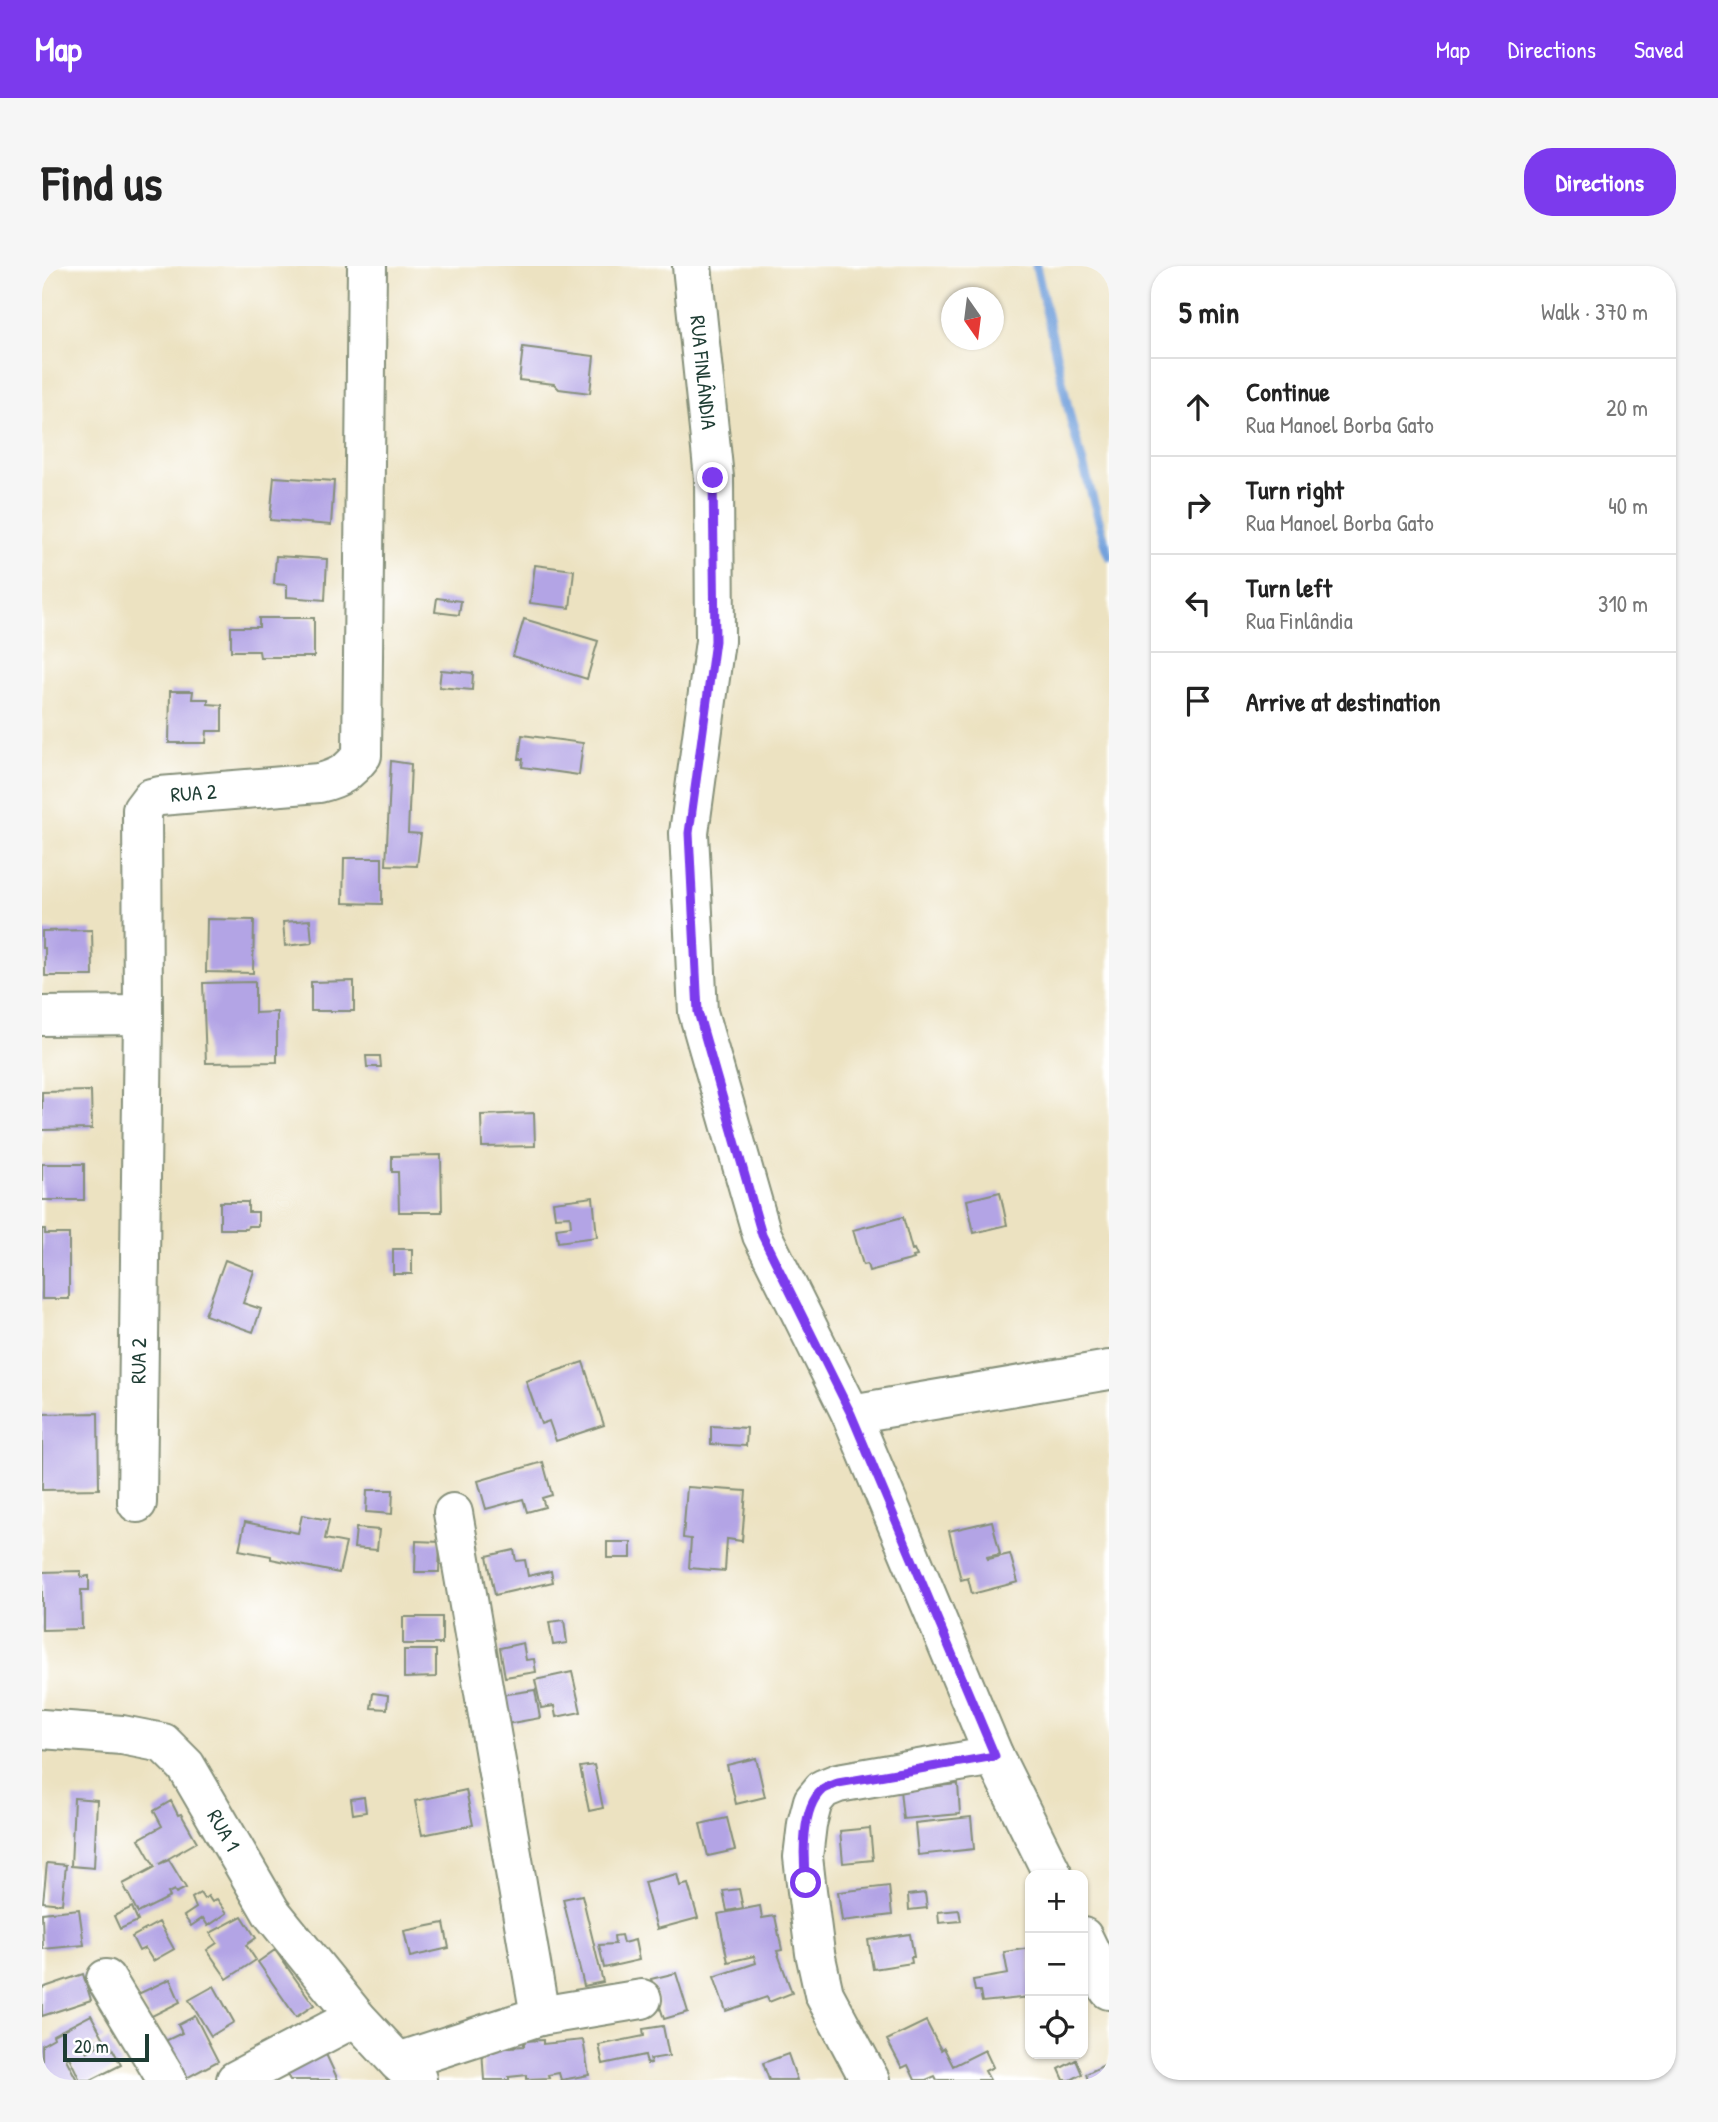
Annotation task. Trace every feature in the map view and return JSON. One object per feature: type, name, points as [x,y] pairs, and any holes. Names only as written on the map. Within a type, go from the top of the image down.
[{"type":"street","name":"RUA 2","points":[[137,1503],[142,810],[151,798],[319,783],[336,779],[353,767],[362,755],[367,266]]},
{"type":"street","name":"RUA FINLÂNDIA","points":[[692,266],[714,491],[715,641],[689,833],[698,1012],[762,1235],[851,1414],[995,1756],[1051,1870]]},
{"type":"street","points":[[42,1016],[142,1016]]},
{"type":"street","points":[[851,1414],[1109,1370]]},
{"type":"street","points":[[453,1513],[540,2016]]},
{"type":"street","name":"RUA 1","points":[[42,1729],[122,1735],[163,1743],[186,1766],[271,1912],[356,2017],[408,2071]]},
{"type":"street","points":[[870,2080],[824,1994],[815,1953],[803,1857],[813,1801],[823,1789],[838,1783],[995,1756]]},
{"type":"street","points":[[1088,1947],[1109,1990]]},
{"type":"street","points":[[106,1979],[167,2080]]},
{"type":"street","points":[[408,2071],[540,2016],[642,1999]]},
{"type":"street","points":[[236,2080],[356,2017]]},
{"type":"building","points":[[523,347],[594,356],[590,393],[559,389],[554,384],[519,380]]},
{"type":"building","points":[[274,477],[334,481],[331,525],[270,520]]},
{"type":"building","points":[[276,556],[327,559],[325,600],[287,597],[287,585],[274,584]]},
{"type":"building","points":[[535,565],[574,570],[570,608],[530,603]]},
{"type":"building","points":[[437,598],[461,601],[459,615],[435,612]]},
{"type":"building","points":[[259,618],[314,618],[314,657],[260,657],[259,651],[231,651],[231,627],[259,627]]},
{"type":"building","points":[[524,619],[598,641],[587,679],[513,656]]},
{"type":"building","points":[[441,670],[473,673],[472,690],[439,687]]},
{"type":"building","points":[[170,691],[193,691],[192,699],[208,699],[208,704],[222,705],[222,731],[207,731],[206,743],[169,743]]},
{"type":"building","points":[[522,735],[583,743],[579,775],[522,767],[523,759],[519,759]]},
{"type":"building","points":[[391,761],[411,764],[408,833],[421,834],[417,866],[386,865]]},
{"type":"building","points":[[344,858],[382,858],[382,904],[343,903]]},
{"type":"building","points":[[207,919],[254,920],[253,973],[206,972]]},
{"type":"building","points":[[310,920],[312,943],[285,946],[283,922]]},
{"type":"building","points":[[92,930],[93,976],[45,976],[42,931]]},
{"type":"building","points":[[354,981],[354,1011],[311,1011],[311,982]]},
{"type":"building","points":[[255,982],[255,1013],[277,1012],[277,1062],[206,1063],[203,983]]},
{"type":"building","points":[[366,1056],[380,1056],[381,1067],[367,1067]]},
{"type":"building","points":[[91,1091],[92,1129],[42,1130],[42,1092]]},
{"type":"building","points":[[534,1113],[535,1146],[482,1147],[481,1115]]},
{"type":"building","points":[[441,1155],[442,1212],[399,1212],[398,1172],[392,1172],[392,1156]]},
{"type":"building","points":[[42,1164],[84,1164],[84,1200],[42,1200]]},
{"type":"building","points":[[1000,1192],[1007,1225],[974,1233],[967,1200]]},
{"type":"building","points":[[593,1197],[597,1237],[558,1242],[556,1228],[571,1226],[570,1216],[555,1217],[553,1202]]},
{"type":"building","points":[[220,1202],[248,1202],[248,1212],[258,1212],[258,1226],[248,1226],[247,1229],[220,1229]]},
{"type":"building","points":[[903,1217],[912,1250],[914,1249],[917,1256],[869,1271],[867,1264],[863,1265],[853,1230]]},
{"type":"building","points":[[42,1229],[45,1229],[45,1234],[69,1234],[69,1299],[42,1299]]},
{"type":"building","points":[[393,1249],[412,1249],[412,1274],[393,1274]]},
{"type":"building","points":[[225,1260],[254,1271],[243,1303],[261,1309],[253,1332],[205,1315]]},
{"type":"building","points":[[583,1362],[604,1425],[556,1441],[549,1421],[541,1424],[526,1381]]},
{"type":"building","points":[[98,1413],[99,1489],[42,1490],[42,1414]]},
{"type":"building","points":[[711,1426],[747,1428],[746,1446],[711,1444]]},
{"type":"building","points":[[543,1462],[552,1495],[542,1498],[545,1507],[527,1512],[523,1499],[486,1509],[478,1481]]},
{"type":"building","points":[[687,1487],[746,1491],[742,1541],[727,1539],[725,1571],[689,1568],[691,1539],[683,1538]]},
{"type":"building","points":[[367,1490],[393,1490],[392,1514],[366,1512]]},
{"type":"building","points":[[302,1515],[329,1520],[325,1539],[346,1543],[339,1573],[239,1550],[245,1522],[298,1533]]},
{"type":"building","points":[[992,1521],[1000,1554],[987,1557],[988,1559],[1010,1554],[1018,1582],[972,1594],[968,1578],[961,1580],[949,1531]]},
{"type":"building","points":[[356,1528],[379,1530],[377,1550],[354,1548]]},
{"type":"building","points":[[416,1541],[440,1542],[439,1572],[415,1572]]},
{"type":"building","points":[[607,1542],[631,1542],[631,1558],[607,1558]]},
{"type":"building","points":[[514,1550],[516,1561],[525,1560],[528,1576],[551,1571],[553,1582],[495,1595],[487,1556]]},
{"type":"building","points":[[81,1571],[81,1577],[89,1576],[89,1590],[81,1590],[82,1629],[42,1630],[42,1572]]},
{"type":"building","points":[[403,1617],[442,1617],[442,1644],[403,1644]]},
{"type":"building","points":[[564,1620],[567,1643],[553,1645],[549,1622]]},
{"type":"building","points":[[523,1643],[526,1660],[534,1659],[536,1672],[505,1677],[500,1648]]},
{"type":"building","points":[[404,1650],[436,1650],[436,1677],[404,1678]]},
{"type":"building","points":[[572,1672],[581,1712],[556,1717],[554,1706],[541,1708],[535,1680]]},
{"type":"building","points":[[535,1690],[540,1718],[506,1724],[501,1695]]},
{"type":"building","points":[[373,1693],[388,1695],[387,1709],[371,1708]]},
{"type":"building","points":[[756,1758],[765,1797],[736,1804],[727,1765]]},
{"type":"building","points":[[594,1765],[603,1808],[589,1811],[580,1767]]},
{"type":"building","points":[[958,1784],[960,1814],[903,1819],[900,1790]]},
{"type":"building","points":[[466,1790],[473,1825],[422,1835],[415,1801]]},
{"type":"building","points":[[364,1797],[366,1812],[353,1814],[351,1799]]},
{"type":"building","points":[[74,1798],[97,1800],[94,1868],[71,1866]]},
{"type":"building","points":[[171,1801],[197,1842],[159,1864],[169,1860],[186,1888],[176,1893],[174,1890],[168,1893],[170,1897],[138,1913],[123,1884],[155,1867],[139,1839],[162,1826],[154,1811]]},
{"type":"building","points":[[971,1817],[974,1849],[918,1855],[915,1823]]},
{"type":"building","points":[[727,1818],[735,1850],[708,1856],[700,1824]]},
{"type":"building","points":[[870,1828],[873,1860],[843,1863],[840,1831]]},
{"type":"building","points":[[47,1863],[66,1865],[62,1904],[43,1902]]},
{"type":"building","points":[[677,1874],[680,1886],[688,1884],[698,1918],[657,1929],[644,1882]]},
{"type":"building","points":[[889,1886],[892,1915],[842,1921],[838,1892]]},
{"type":"building","points":[[739,1889],[743,1908],[727,1911],[723,1891]]},
{"type":"building","points":[[200,1893],[204,1899],[208,1896],[212,1902],[217,1899],[227,1913],[208,1926],[203,1918],[191,1926],[184,1916],[196,1908],[192,1898]]},
{"type":"building","points":[[925,1893],[927,1908],[909,1910],[908,1895]]},
{"type":"building","points":[[582,1895],[603,1982],[584,1986],[563,1899]]},
{"type":"building","points":[[760,1906],[762,1918],[775,1916],[782,1950],[777,1951],[792,1993],[769,2002],[767,1997],[726,2011],[714,1977],[756,1963],[754,1956],[728,1962],[718,1914]]},
{"type":"building","points":[[132,1907],[138,1921],[120,1929],[114,1916]]},
{"type":"building","points":[[79,1909],[84,1945],[43,1949],[42,1913]]},
{"type":"building","points":[[959,1910],[961,1921],[939,1923],[938,1912]]},
{"type":"building","points":[[242,1916],[256,1938],[246,1945],[256,1960],[227,1979],[207,1950],[217,1943],[210,1933]]},
{"type":"building","points":[[159,1922],[174,1949],[153,1961],[145,1948],[139,1951],[132,1937]]},
{"type":"building","points":[[444,1923],[449,1948],[410,1957],[404,1931]]},
{"type":"building","points":[[910,1934],[914,1957],[911,1957],[912,1963],[873,1969],[868,1940]]},
{"type":"building","points":[[621,1935],[623,1943],[635,1940],[639,1960],[604,1968],[599,1945],[615,1944],[614,1936]]},
{"type":"building","points":[[1025,1949],[1025,1998],[982,2002],[980,1991],[975,1991],[973,1980],[1008,1974],[1004,1952]]},
{"type":"building","points":[[275,1950],[314,2005],[296,2017],[258,1962]]},
{"type":"building","points":[[676,1973],[688,2012],[664,2019],[651,1979]]},
{"type":"building","points":[[83,1974],[91,2000],[42,2016],[42,1988]]},
{"type":"building","points":[[170,1979],[180,2002],[150,2017],[138,1994]]},
{"type":"building","points":[[214,1986],[234,2022],[211,2036],[189,2000]]},
{"type":"building","points":[[91,2015],[104,2039],[85,2049],[87,2052],[108,2040],[121,2065],[91,2080],[80,2080],[69,2057],[66,2059],[77,2080],[42,2080],[42,2045],[54,2038],[53,2035]]},
{"type":"building","points":[[195,2016],[218,2061],[183,2080],[163,2042],[182,2033],[178,2025]]},
{"type":"building","points":[[926,2021],[953,2066],[985,2050],[993,2067],[985,2071],[990,2080],[937,2080],[935,2076],[926,2080],[915,2080],[908,2065],[902,2068],[887,2040]]},
{"type":"building","points":[[663,2026],[669,2056],[650,2059],[651,2063],[647,2064],[645,2055],[603,2064],[599,2045],[644,2036],[643,2029]]},
{"type":"building","points":[[543,2040],[543,2044],[583,2040],[589,2075],[561,2080],[559,2073],[548,2075],[549,2078],[527,2079],[527,2075],[509,2077],[509,2080],[484,2080],[482,2049],[524,2046],[524,2041]]},
{"type":"building","points":[[325,2052],[338,2080],[290,2080],[285,2071]]},
{"type":"building","points":[[788,2054],[797,2080],[769,2080],[763,2063]]},
{"type":"building","points":[[1076,2060],[1082,2074],[1071,2080],[1064,2080],[1059,2069]]},
{"type":"building","points":[[1106,2064],[1109,2080],[1088,2080],[1086,2074]]},
{"type":"waterway","points":[[1036,266],[1072,425],[1109,556]]},
{"type":"route","points":[[713,478],[715,641],[689,833],[698,1012],[762,1235],[851,1414],[995,1756],[838,1783],[823,1789],[813,1801],[807,1824],[803,1857],[806,1883]]}]
